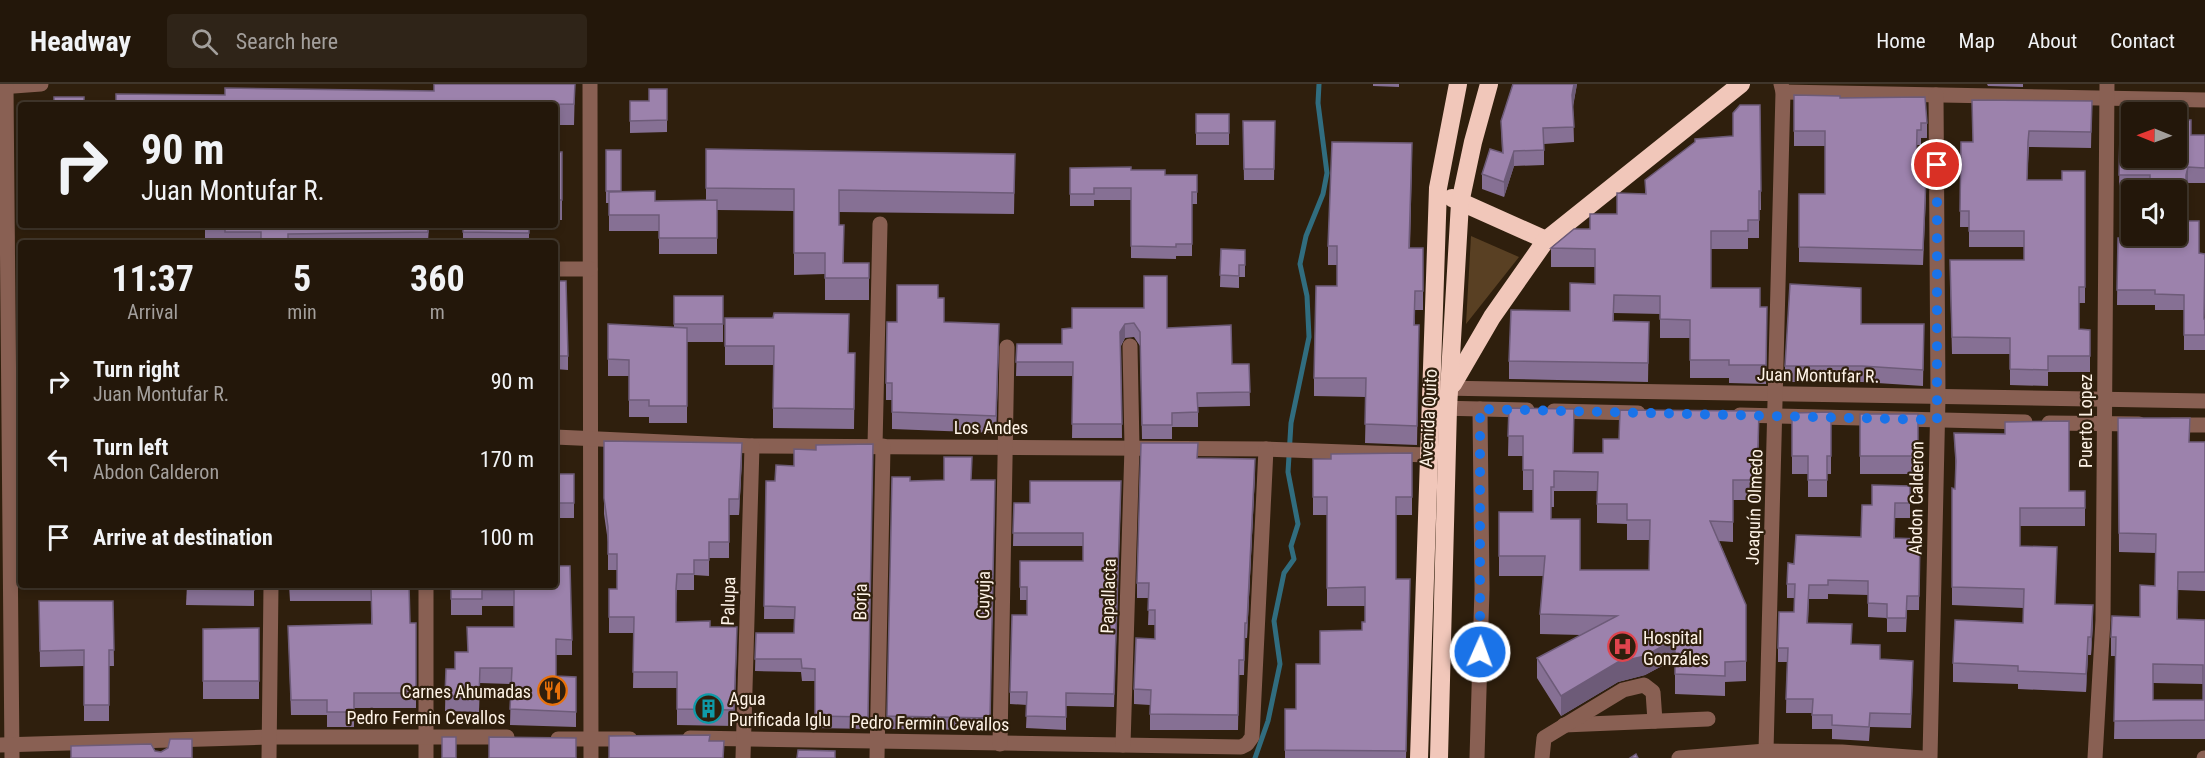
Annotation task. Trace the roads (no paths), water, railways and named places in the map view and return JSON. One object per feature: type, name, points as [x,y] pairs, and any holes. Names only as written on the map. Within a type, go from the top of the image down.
[{"type":"highway","name":"Avenida Quito","points":[[1419,758],[1427,455],[1438,188],[1458,84]]},
{"type":"highway","name":"Avenida Quito","points":[[1439,758],[1448,408],[1460,203],[1473,142],[1489,84]]},
{"type":"highway","points":[[1450,388],[1492,317],[1546,240],[1741,84]]},
{"type":"highway","points":[[1438,188],[1460,203],[1546,240]]},
{"type":"street","points":[[8,749],[10,431],[3,87],[41,84]]},
{"type":"street","points":[[590,84],[591,758]]},
{"type":"street","points":[[1782,88],[1936,95],[2107,90],[2205,100]]},
{"type":"street","name":"Joaquín Olmedo","points":[[1766,751],[1776,416],[1782,88]]},
{"type":"street","name":"Puerto Lopez","points":[[2095,758],[2103,620],[2107,90]]},
{"type":"street","name":"Abdon Calderon","points":[[1930,758],[1938,397],[1936,95]]},
{"type":"street","name":"Borja","points":[[877,758],[880,224]]},
{"type":"street","points":[[558,269],[590,269]]},
{"type":"street","name":"Papallacta","points":[[1123,745],[1132,447],[1130,346]]},
{"type":"street","name":"Cuyuja","points":[[1000,744],[1008,347]]},
{"type":"street","name":"Juan Montufar R.","points":[[1431,387],[2205,401]]},
{"type":"street","points":[[1429,408],[1658,413]]},
{"type":"street","points":[[1478,758],[1482,589],[1480,409]]},
{"type":"street","points":[[1729,415],[2205,425]]},
{"type":"street","name":"Los Andes","points":[[558,437],[589,436],[752,446],[1132,447],[1427,455]]},
{"type":"street","name":"Palupa","points":[[743,758],[752,446]]},
{"type":"street","name":"Pedro Fermin Cevallos","points":[[673,738],[743,737],[877,742],[1241,747],[1247,744],[1252,737],[1269,449]]},
{"type":"street","points":[[269,758],[271,588]]},
{"type":"street","points":[[426,588],[426,758]]},
{"type":"street","points":[[1542,758],[1544,738],[1561,725],[1623,690],[1644,685],[1653,692],[1655,721]]},
{"type":"street","points":[[1561,725],[1708,720]]},
{"type":"street","name":"Pedro Fermin Cevallos","points":[[8,749],[160,740],[269,737],[520,738]]},
{"type":"street","points":[[544,738],[650,738]]},
{"type":"street","points":[[160,740],[160,758]]},
{"type":"street","points":[[1679,758],[1766,751],[1842,752],[1922,758]]},
{"type":"waterway","points":[[1255,758],[1268,721],[1280,664],[1274,621],[1284,573],[1294,559],[1291,546],[1298,524],[1288,472],[1291,423],[1309,337],[1307,296],[1300,264],[1306,236],[1323,194],[1327,173],[1318,103],[1319,84]]},
{"type":"place","name":"Hospital Gonzáles","points":[[1622,647]]},
{"type":"place","name":"Carnes Ahumadas","points":[[552,691]]},
{"type":"place","name":"Agua Purificada Iglu","points":[[708,708]]}]
